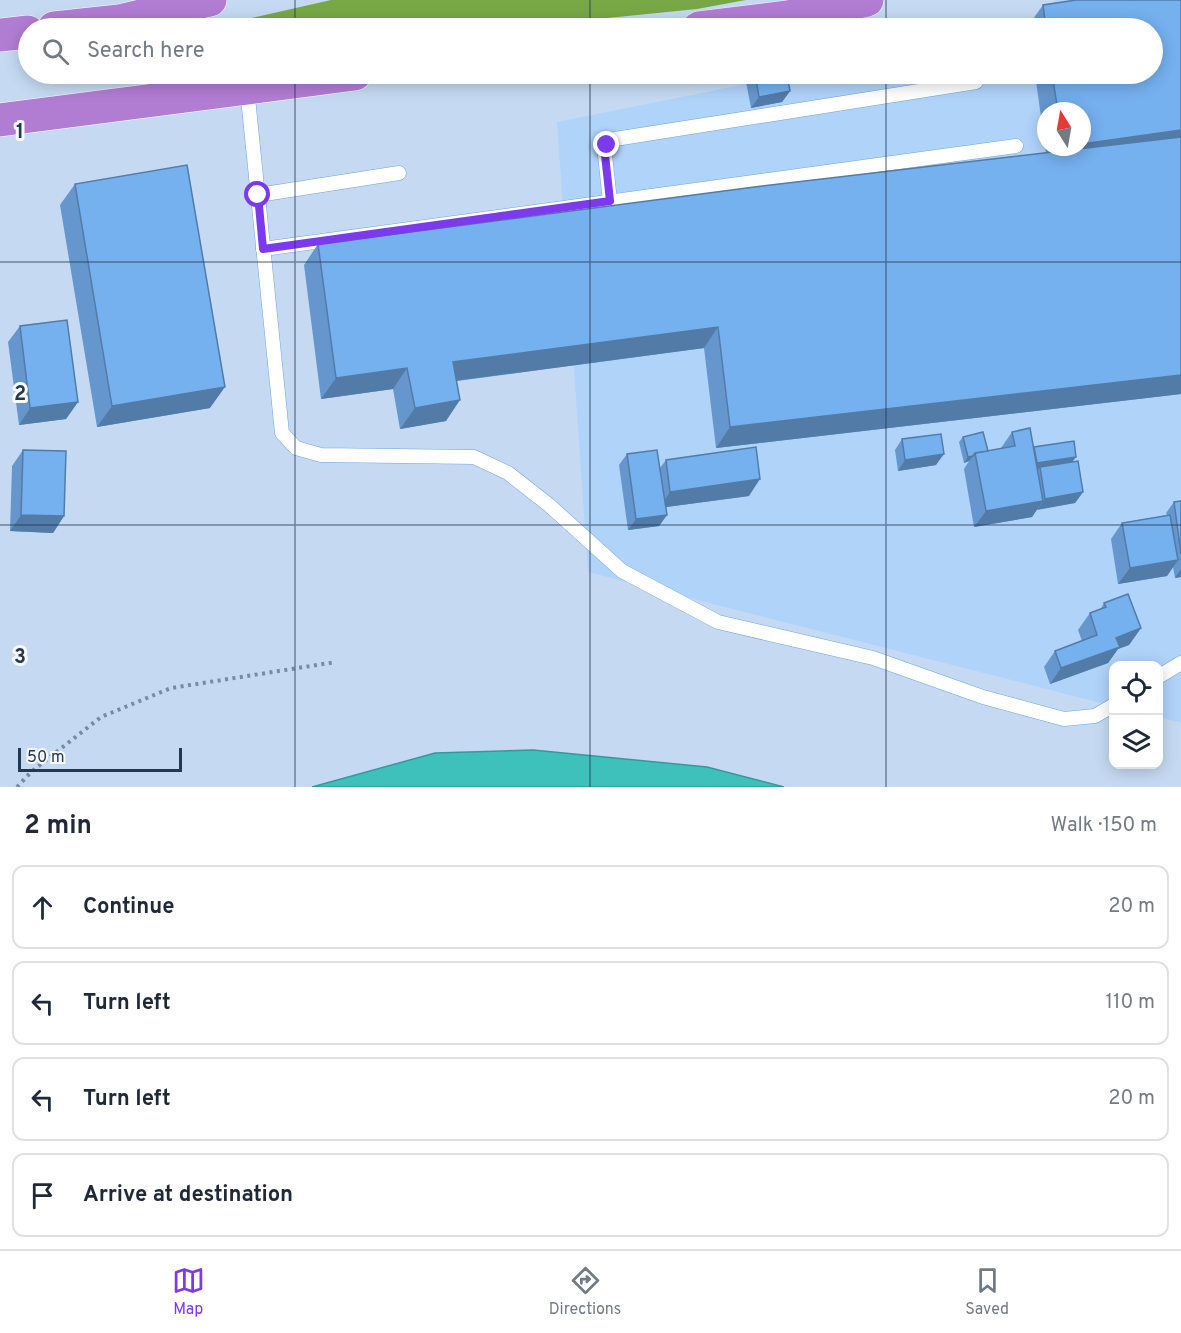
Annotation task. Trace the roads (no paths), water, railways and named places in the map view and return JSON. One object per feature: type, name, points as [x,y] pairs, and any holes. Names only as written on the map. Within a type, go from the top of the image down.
[{"type":"highway","points":[[132,18],[210,0]]},
{"type":"highway","points":[[780,18],[867,0]]},
{"type":"highway","points":[[0,35],[18,33]]},
{"type":"highway","points":[[0,120],[278,84]]},
{"type":"lane","points":[[610,201],[605,155],[607,145],[615,139],[963,84]]},
{"type":"lane","points":[[247,88],[282,433],[296,448],[321,455],[474,457],[508,473],[549,505],[622,571],[718,622],[873,658],[983,697],[1064,719],[1095,716],[1109,707]]},
{"type":"lane","points":[[263,249],[1016,146]]},
{"type":"lane","points":[[258,195],[399,173]]},
{"type":"lane","points":[[1163,674],[1181,663]]}]
